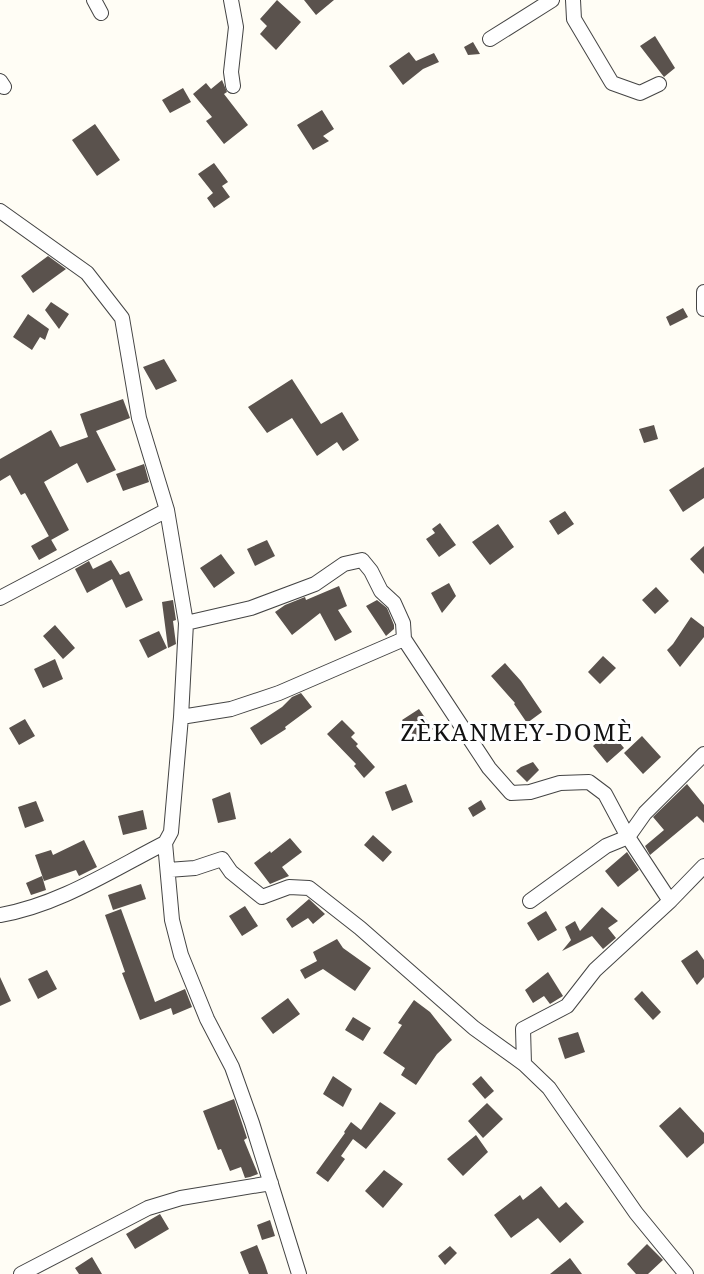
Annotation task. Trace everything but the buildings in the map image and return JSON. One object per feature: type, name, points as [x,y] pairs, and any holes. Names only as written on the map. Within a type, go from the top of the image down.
[{"type":"street","points":[[94,0],[101,13]]},
{"type":"street","points":[[231,0],[236,27],[231,72],[233,86]]},
{"type":"street","points":[[490,39],[552,0]]},
{"type":"street","points":[[573,0],[574,19],[612,83],[640,93],[659,84]]},
{"type":"street","points":[[0,211],[87,273],[122,318],[139,418],[167,510],[186,623],[171,832],[165,843],[58,898],[21,912],[0,915]]},
{"type":"street","points":[[704,292],[704,309]]},
{"type":"street","points":[[0,598],[167,510]]},
{"type":"street","points":[[186,623],[251,608],[315,584],[344,564],[362,560],[371,571],[381,591],[394,603],[403,623],[404,639],[489,768],[511,793],[530,792],[560,783],[589,782],[605,794],[628,837],[670,901]]},
{"type":"street","points":[[181,717],[231,709],[279,693],[404,639]]},
{"type":"street","points":[[530,901],[606,846],[628,837],[645,813],[704,754]]},
{"type":"street","points":[[165,843],[172,920],[181,955],[207,1019],[232,1067],[299,1274]]},
{"type":"street","points":[[168,870],[195,868],[222,859],[231,872],[262,897],[289,886],[309,888],[360,928],[474,1028],[524,1064],[549,1088],[636,1213],[686,1274]]},
{"type":"street","points":[[524,1064],[523,1029],[567,1005],[595,970],[670,901],[704,866]]},
{"type":"street","points":[[21,1274],[148,1208],[181,1198],[271,1183]]},
{"type":"district","name":"ZÈKANMEY-DOMÈ","points":[[517,731]]}]
